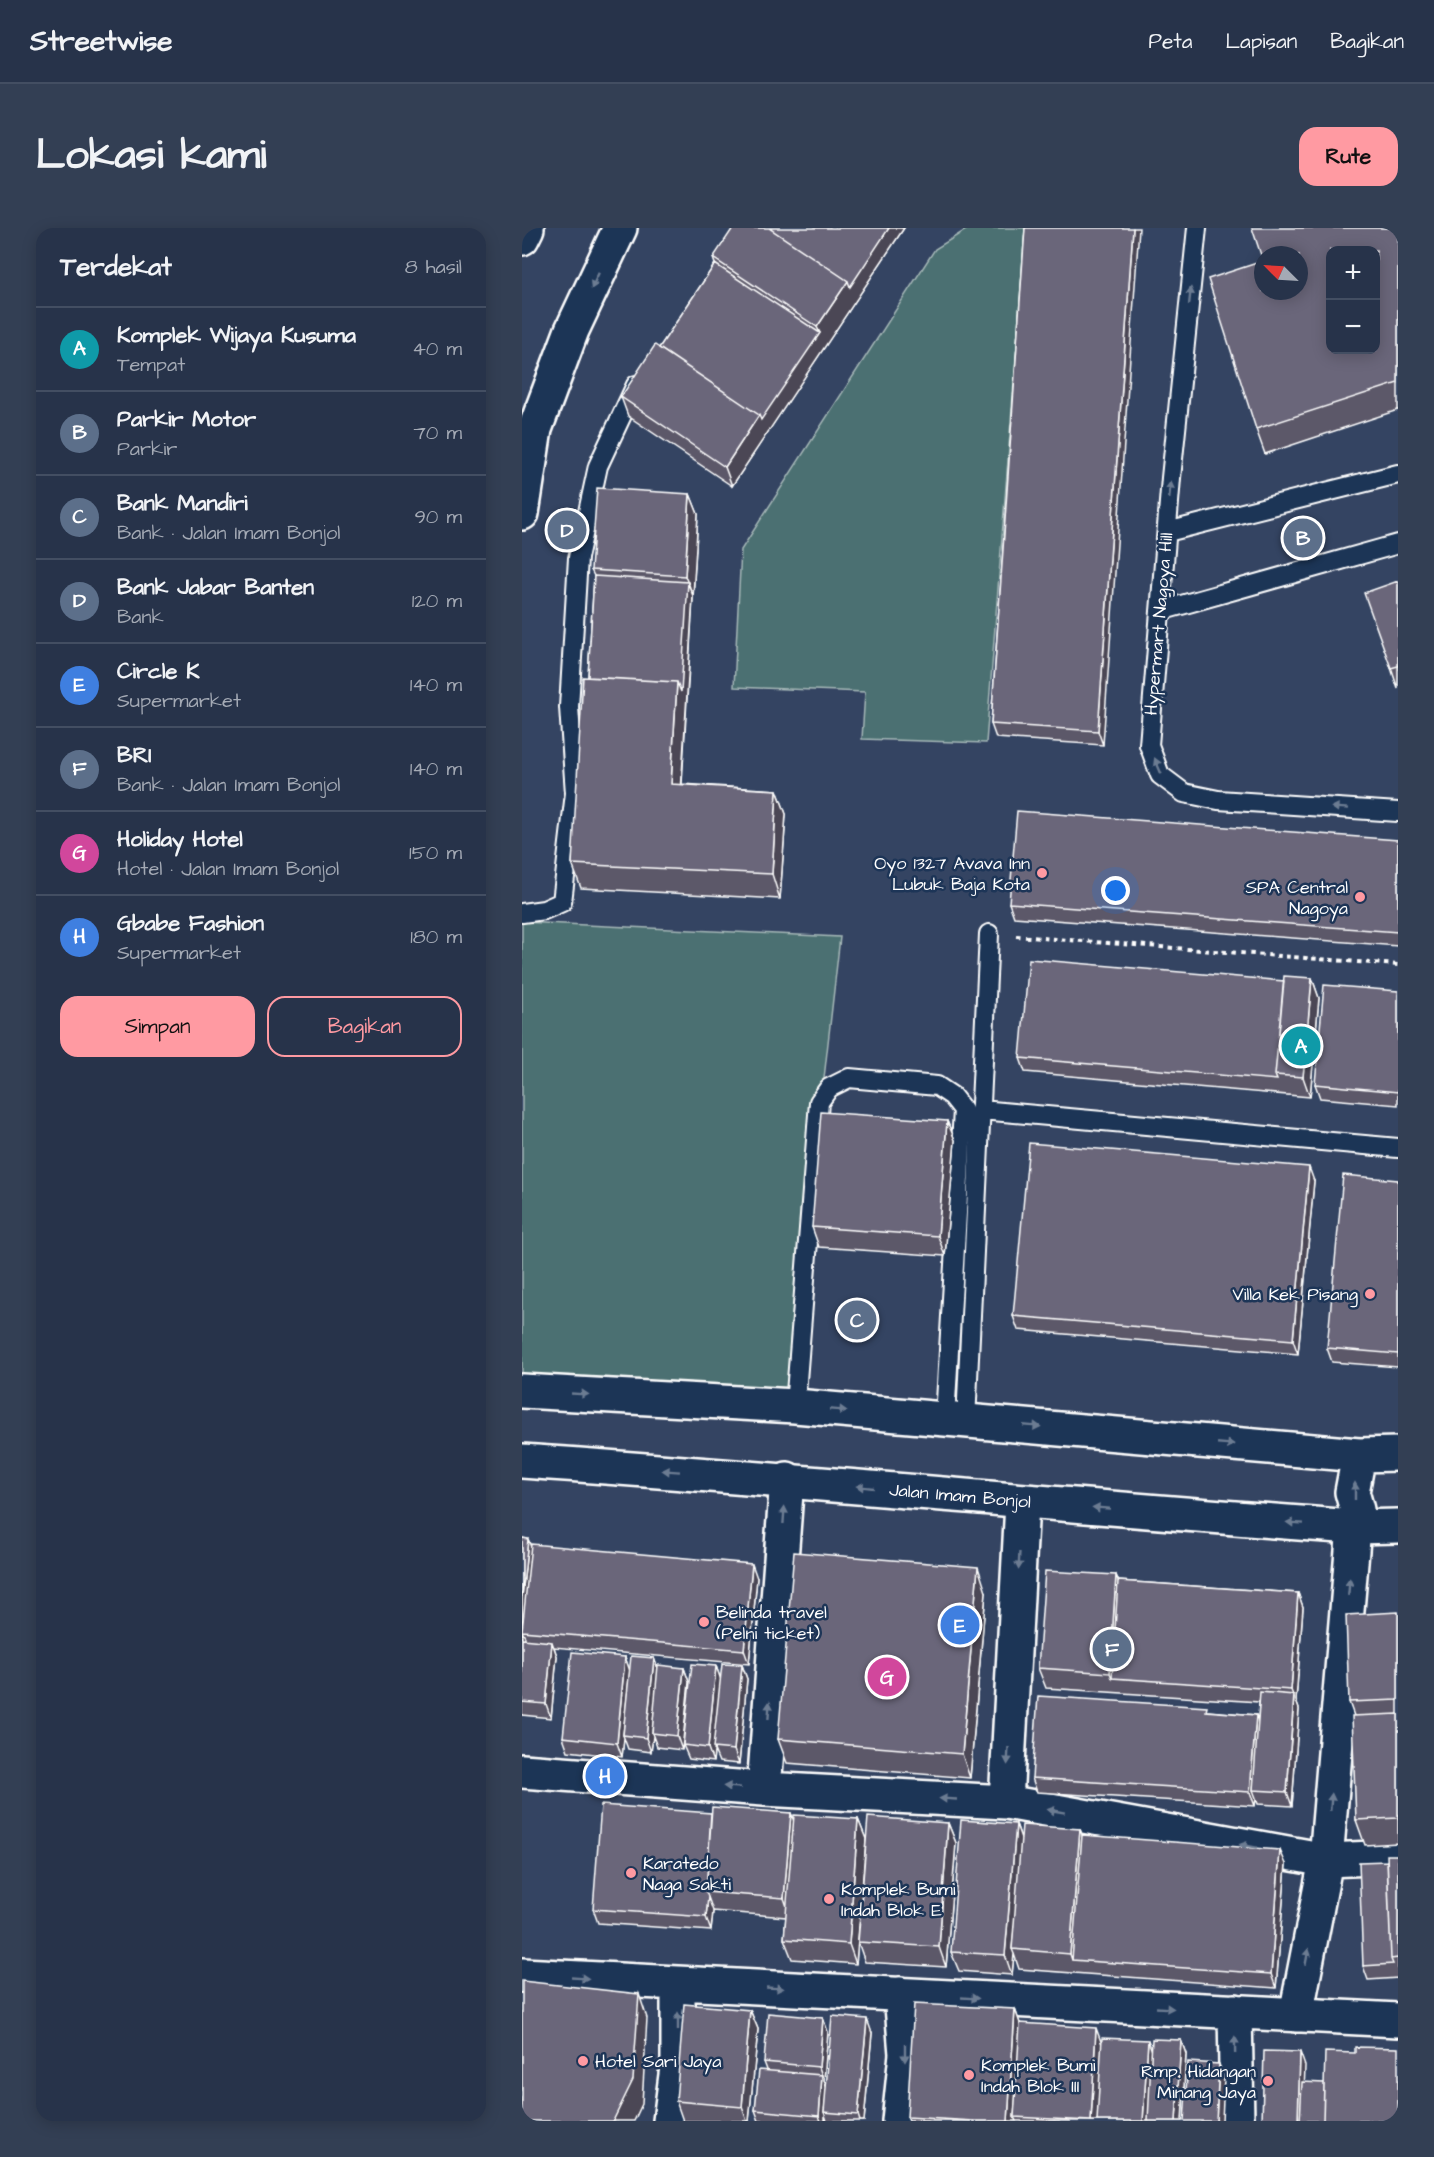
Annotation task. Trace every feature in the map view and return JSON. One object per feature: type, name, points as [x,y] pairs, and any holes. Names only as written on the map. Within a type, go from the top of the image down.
[{"type":"street","points":[[522,238],[526,228]]},
{"type":"street","points":[[522,513],[535,429],[572,330],[620,228]]},
{"type":"street","points":[[522,1391],[795,1406],[1359,1455],[1398,1454]]},
{"type":"street","points":[[1296,2014],[1326,1860],[1357,1510],[1352,1492],[1359,1455]]},
{"type":"street","name":"Jalan Imam Bonjol","points":[[522,1461],[787,1479],[1022,1503],[1354,1527],[1398,1526]]},
{"type":"street","points":[[764,1789],[787,1479]]},
{"type":"street","points":[[1006,1802],[1022,1503]]},
{"type":"street","points":[[522,1771],[764,1789],[1006,1802],[1326,1860],[1398,1857]]},
{"type":"street","points":[[522,1975],[1398,2020]]},
{"type":"street","points":[[670,2121],[678,2060],[678,1983]]},
{"type":"street","points":[[899,2121],[906,2054],[902,1994]]},
{"type":"street","points":[[1234,2011],[1237,2121]]},
{"type":"lane","name":"Hypermart Nagoya Hill","points":[[1197,228],[1149,745],[1160,775],[1184,793],[1218,800],[1398,812]]},
{"type":"lane","points":[[522,913],[544,910],[562,902],[575,793],[569,707],[578,558],[598,466],[629,395],[648,368]]},
{"type":"lane","points":[[1167,532],[1398,474]]},
{"type":"lane","points":[[1160,610],[1398,544]]},
{"type":"lane","points":[[956,1420],[981,1110],[989,934]]},
{"type":"lane","points":[[795,1406],[819,1102],[829,1088],[849,1078],[937,1086],[952,1096],[963,1110],[956,1420]]},
{"type":"lane","points":[[981,1110],[1398,1148]]},
{"type":"path","points":[[989,934],[1398,965]]},
{"type":"green space","points":[[969,228],[1026,228],[986,743],[862,739],[865,692],[734,687],[741,550],[935,249]]},
{"type":"green space","points":[[522,922],[840,937],[788,1396],[522,1388]]},
{"type":"building","points":[[733,228],[769,228],[848,281],[817,327],[713,258]]},
{"type":"building","points":[[769,228],[889,228],[850,287],[848,281]]},
{"type":"building","points":[[1025,228],[1133,228],[1098,731],[991,724]]},
{"type":"building","points":[[1252,228],[1398,228],[1398,383],[1256,429],[1208,279],[1254,264],[1254,300],[1308,300],[1308,246],[1258,246]]},
{"type":"building","points":[[715,264],[820,333],[761,420],[759,415],[659,348]]},
{"type":"building","points":[[655,345],[759,415],[725,467],[621,397]]},
{"type":"building","points":[[597,488],[690,494],[685,576],[591,570]]},
{"type":"building","points":[[594,576],[688,582],[681,692],[677,682],[588,677]]},
{"type":"building","points":[[1398,581],[1398,666],[1391,668],[1364,593]]},
{"type":"building","points":[[583,677],[677,682],[671,784],[777,790],[772,874],[572,864]]},
{"type":"building","points":[[1017,811],[1398,840],[1398,932],[1009,903]]},
{"type":"building","points":[[1029,959],[1284,981],[1275,1075],[1277,1080],[1020,1058]]},
{"type":"building","points":[[1284,976],[1312,978],[1303,1077],[1275,1075]]},
{"type":"building","points":[[1324,985],[1398,991],[1398,1092],[1315,1084]]},
{"type":"building","points":[[821,1112],[947,1121],[938,1236],[812,1227]]},
{"type":"building","points":[[1029,1143],[1309,1167],[1293,1340],[1013,1316]]},
{"type":"building","points":[[1343,1175],[1398,1180],[1398,1354],[1327,1348]]},
{"type":"building","points":[[522,1538],[528,1539],[522,1597]]},
{"type":"building","points":[[531,1544],[752,1564],[744,1650],[522,1631]]},
{"type":"building","points":[[794,1552],[978,1567],[962,1754],[778,1739]]},
{"type":"building","points":[[1045,1571],[1116,1575],[1110,1673],[1038,1668]]},
{"type":"building","points":[[1118,1581],[1298,1593],[1291,1690],[1112,1678]]},
{"type":"building","points":[[1398,1612],[1398,1700],[1349,1702],[1346,1615]]},
{"type":"building","points":[[522,1639],[552,1642],[546,1704],[522,1702]]},
{"type":"building","points":[[572,1652],[625,1657],[617,1743],[563,1737]]},
{"type":"building","points":[[631,1656],[654,1658],[646,1738],[623,1735]]},
{"type":"building","points":[[692,1664],[716,1666],[708,1748],[683,1745]]},
{"type":"building","points":[[722,1664],[742,1665],[734,1750],[713,1748]]},
{"type":"building","points":[[658,1665],[684,1668],[677,1736],[652,1733]]},
{"type":"building","points":[[1260,1692],[1294,1695],[1287,1792],[1253,1790]]},
{"type":"building","points":[[1038,1696],[1207,1707],[1206,1711],[1256,1715],[1250,1792],[1032,1778]]},
{"type":"building","points":[[1398,1714],[1398,1818],[1356,1820],[1352,1716]]},
{"type":"building","points":[[601,1805],[711,1813],[706,1917],[593,1909]]},
{"type":"building","points":[[712,1807],[791,1813],[784,1898],[706,1892]]},
{"type":"building","name":"Komplek Bumi Indah Blok E","points":[[794,1815],[858,1819],[849,1944],[784,1939]]},
{"type":"building","points":[[868,1817],[948,1823],[939,1947],[858,1942]]},
{"type":"building","points":[[961,1820],[1016,1824],[1005,1955],[951,1952]]},
{"type":"building","points":[[1022,1825],[1080,1829],[1070,1954],[1012,1949]]},
{"type":"building","points":[[1082,1835],[1280,1850],[1271,1974],[1072,1960]]},
{"type":"building","points":[[1387,1855],[1398,1855],[1398,1958],[1391,1959]]},
{"type":"building","points":[[1387,1861],[1393,1964],[1363,1966],[1359,1862]]},
{"type":"building","name":"Hotel Sari Jaya","points":[[522,1981],[639,1994],[633,2080],[613,2121],[522,2121]]},
{"type":"building","points":[[684,2004],[750,2010],[742,2107],[676,2101]]},
{"type":"building","name":"Komplek Bumi Indah Blok III","points":[[914,2004],[1015,2009],[1008,2121],[907,2117]]},
{"type":"building","points":[[768,2013],[823,2018],[819,2067],[764,2062]]},
{"type":"building","points":[[832,2016],[867,2019],[858,2115],[824,2112]]},
{"type":"building","points":[[1020,2023],[1096,2028],[1091,2121],[1014,2117]]},
{"type":"building","points":[[1102,2038],[1148,2040],[1143,2121],[1097,2121]]},
{"type":"building","points":[[1152,2039],[1181,2040],[1176,2121],[1148,2121]]},
{"type":"building","points":[[1355,2047],[1398,2048],[1398,2121],[1323,2121],[1325,2052],[1355,2053]]},
{"type":"building","points":[[1264,2051],[1300,2052],[1298,2121],[1262,2121]]},
{"type":"building","points":[[1188,2062],[1219,2064],[1216,2121],[1184,2121]]},
{"type":"building","points":[[759,2070],[822,2075],[819,2116],[755,2110]]},
{"type":"building","points":[[1302,2082],[1324,2083],[1323,2121],[1300,2121]]},
{"type":"place","name":"Bank Jabar Banten","points":[[567,530]]},
{"type":"place","name":"Parkir Motor","points":[[1303,538]]},
{"type":"place","name":"Oyo 1327 Avava Inn Lubuk Baja Kota","points":[[1042,873]]},
{"type":"place","name":"SPA Central Nagoya","points":[[1360,897]]},
{"type":"place","name":"Komplek Wijaya Kusuma","points":[[1301,1046]]},
{"type":"place","name":"Villa Kek Pisang","points":[[1370,1294]]},
{"type":"place","name":"Bank Mandiri","points":[[857,1320]]},
{"type":"place","name":"Belinda travel (Pelni ticket)","points":[[704,1622]]},
{"type":"place","name":"Circle K","points":[[960,1625]]},
{"type":"place","name":"BRI","points":[[1112,1649]]},
{"type":"place","name":"Holiday Hotel","points":[[887,1677]]},
{"type":"place","name":"Gbabe Fashion","points":[[605,1776]]},
{"type":"place","name":"Karatedo Naga Sakti","points":[[631,1873]]},
{"type":"place","name":"Komplek Bumi Indah Blok E","points":[[829,1899]]},
{"type":"place","name":"Hotel Sari Jaya","points":[[583,2061]]},
{"type":"place","name":"Komplek Bumi Indah Blok III","points":[[969,2075]]},
{"type":"place","name":"Rmp. Hidangan Minang Jaya","points":[[1268,2081]]}]
